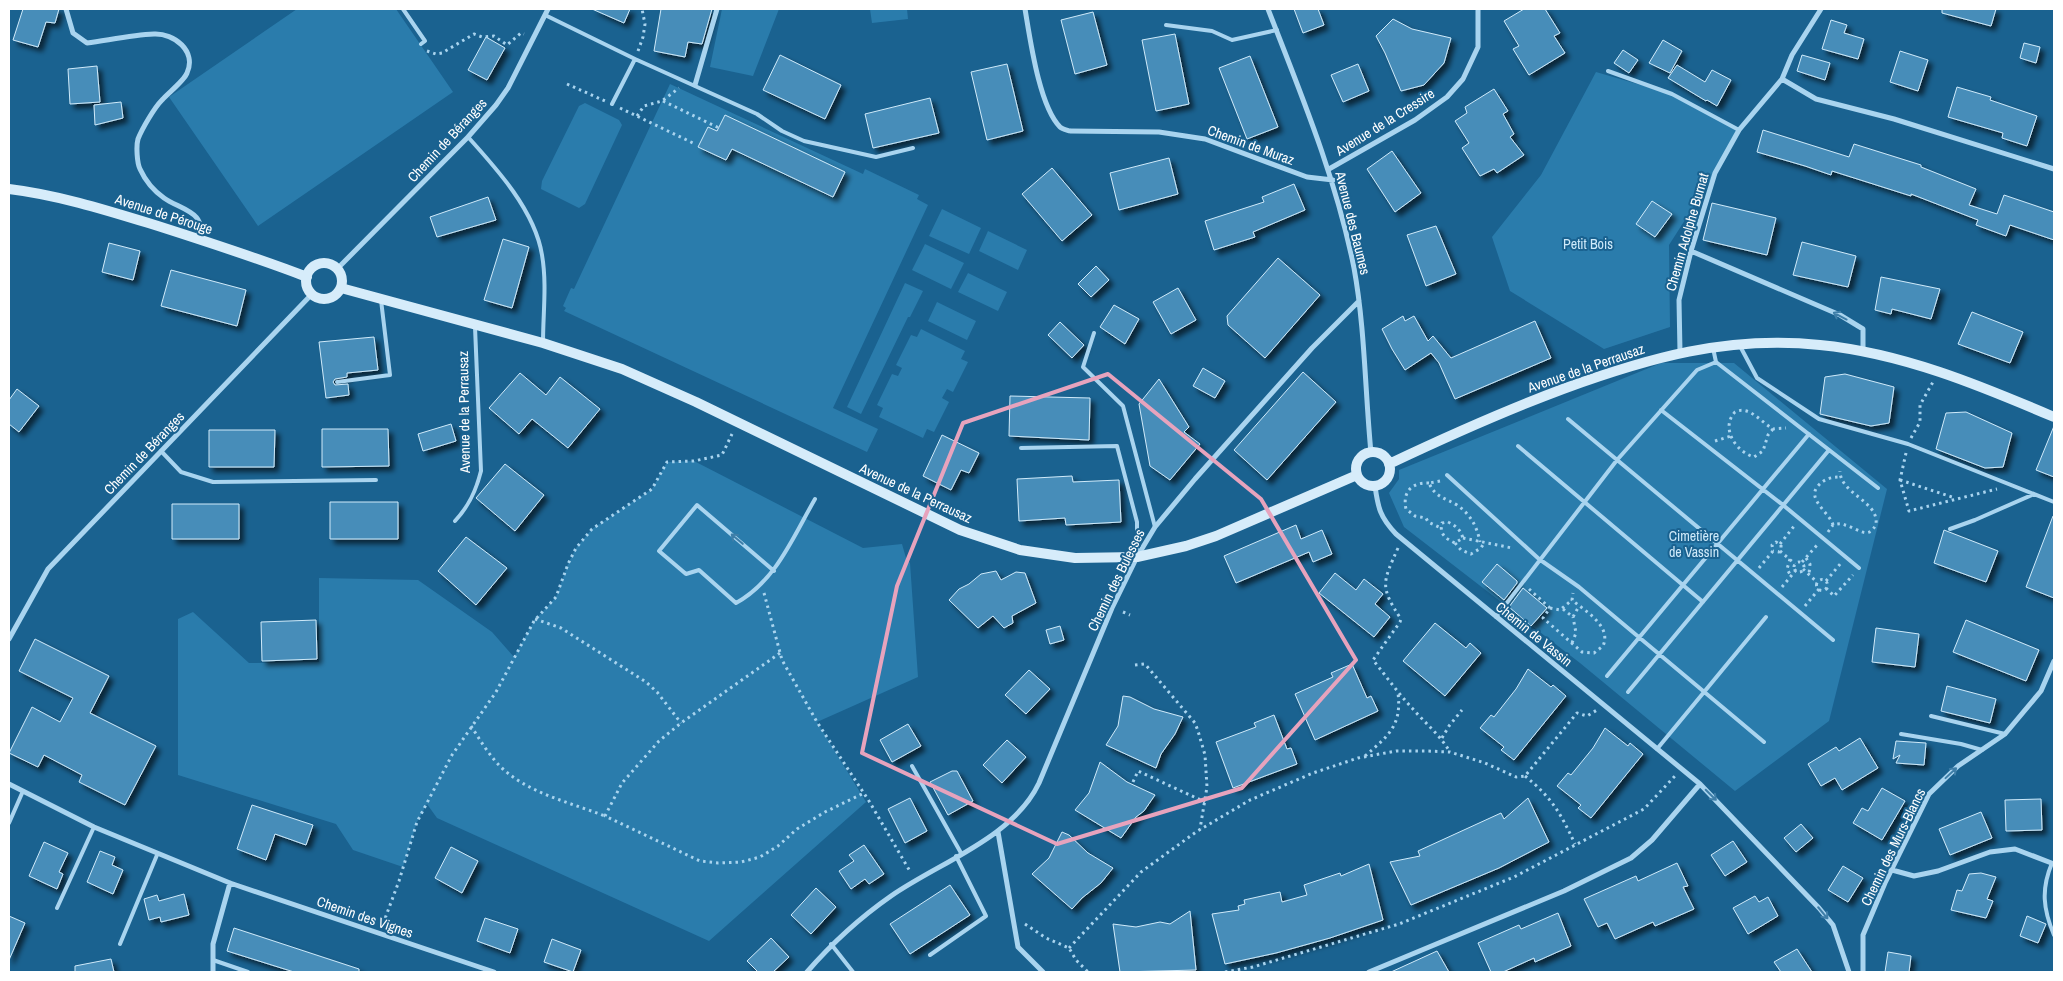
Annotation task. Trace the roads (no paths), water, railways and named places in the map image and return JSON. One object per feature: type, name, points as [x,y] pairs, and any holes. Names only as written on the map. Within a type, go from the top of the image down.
[{"type":"street","points":[[66,9],[73,33],[87,43],[156,34],[176,38],[185,48],[190,60],[187,73],[160,103],[137,140],[138,167],[145,179],[156,191],[164,198],[189,210],[196,218],[201,225],[201,232],[197,238]]},
{"type":"street","name":"Chemin de Béranges","points":[[337,269],[468,137],[496,105],[508,88],[548,9]]},
{"type":"street","points":[[695,86],[717,9]]},
{"type":"street","name":"Chemin de Muraz","points":[[1024,9],[1035,65],[1046,103],[1060,127],[1070,132],[1160,132],[1205,139],[1306,177],[1332,180]]},
{"type":"street","name":"Avenue des Baumes","points":[[1268,9],[1329,170],[1354,267],[1359,300],[1371,452]]},
{"type":"street","name":"Avenue de la Cressire","points":[[1329,170],[1415,120],[1447,97],[1462,79],[1478,46],[1478,9]]},
{"type":"street","name":"Chemin Adolphe Burnat","points":[[1680,352],[1679,300],[1691,251],[1715,173],[1739,130],[1782,79],[1792,55],[1821,9]]},
{"type":"street","points":[[1782,79],[1816,99],[1894,119],[2054,169]]},
{"type":"street","name":"Avenue de Pérouge","points":[[9,190],[30,192],[105,210],[197,238],[307,277]]},
{"type":"street","points":[[1691,251],[1757,282],[1840,314],[1862,329],[1863,352]]},
{"type":"street","points":[[322,263],[328,263],[337,269],[342,278],[341,288],[334,297],[322,299],[312,294],[307,286],[307,277],[312,268],[322,263]]},
{"type":"street","name":"Avenue de la Perrausaz","points":[[341,288],[544,343],[622,368],[960,530],[1020,550],[1075,558],[1137,557],[1186,546],[1216,536],[1358,474]]},
{"type":"street","name":"Chemin de Béranges","points":[[9,639],[48,569],[312,294]]},
{"type":"street","name":"Chemin des Bulesses","points":[[807,972],[831,944],[859,920],[892,895],[998,832],[1027,805],[1034,794],[1112,608],[1137,557],[1155,527],[1195,479],[1312,348],[1359,300]]},
{"type":"street","name":"Avenue de la Perrausaz","points":[[1389,464],[1505,411],[1621,368],[1680,352],[1713,346],[1739,344],[1820,345],[1910,362],[1992,391],[2054,416]]},
{"type":"street","points":[[1371,452],[1382,455],[1389,464],[1390,470],[1386,480],[1375,486],[1364,483],[1356,469],[1361,458],[1371,452]]},
{"type":"street","name":"Chemin de Vassin","points":[[1375,486],[1378,508],[1386,523],[1396,534],[1700,784],[1833,925],[1849,972]]},
{"type":"street","name":"Chemin des Murs-Blancs","points":[[1863,972],[1863,935],[1929,794],[1958,766],[2005,734],[2041,691],[2053,665]]},
{"type":"street","name":"Chemin des Vignes","points":[[9,784],[94,827],[157,855],[230,883],[494,972]]},
{"type":"street","points":[[1369,972],[1564,891],[1630,858],[1652,840],[1700,784]]},
{"type":"street","points":[[998,832],[1018,947],[1044,972]]},
{"type":"street","points":[[1892,870],[1914,876],[1938,871],[1990,852],[2015,849],[2053,864]]},
{"type":"street","points":[[213,972],[213,944],[230,883]]},
{"type":"lane","points":[[403,9],[425,41],[421,44]]},
{"type":"lane","points":[[545,15],[635,59],[757,114],[782,131],[804,141],[876,157],[913,148]]},
{"type":"lane","points":[[1166,25],[1212,31],[1232,40],[1277,30]]},
{"type":"lane","points":[[612,104],[635,59]]},
{"type":"lane","points":[[1608,71],[1672,94],[1739,130]]},
{"type":"lane","points":[[468,137],[494,165],[536,231],[542,254],[544,276],[544,343]]},
{"type":"lane","points":[[336,382],[390,375],[381,300]]},
{"type":"lane","name":"Avenue de la Perrausaz","points":[[455,521],[470,504],[481,471],[475,324]]},
{"type":"lane","points":[[1094,333],[1083,367],[1123,406],[1155,527]]},
{"type":"lane","points":[[1739,344],[1757,378],[1819,419],[1908,444],[2054,502]]},
{"type":"lane","points":[[1713,346],[1716,362],[1878,488]]},
{"type":"lane","points":[[1496,617],[1521,582],[1617,460],[1697,370],[1716,362]]},
{"type":"lane","points":[[1661,410],[1763,489],[1859,568]]},
{"type":"lane","points":[[1568,419],[1833,640]]},
{"type":"lane","points":[[1607,676],[1809,434]]},
{"type":"lane","points":[[1021,448],[1117,446],[1137,522],[1137,557]]},
{"type":"lane","points":[[1518,446],[1703,602]]},
{"type":"lane","points":[[161,450],[181,472],[213,482],[376,480]]},
{"type":"lane","points":[[1628,692],[1829,450]]},
{"type":"lane","points":[[1447,475],[1539,559],[1578,587],[1764,742]]},
{"type":"lane","points":[[1950,528],[1975,520],[2034,494]]},
{"type":"lane","points":[[774,571],[697,506],[659,551],[686,574],[700,570],[736,603],[751,595],[774,571],[815,499]]},
{"type":"lane","points":[[1657,749],[1766,618]]},
{"type":"lane","points":[[1931,716],[2005,734]]},
{"type":"lane","points":[[1901,734],[1961,744],[1982,750]]},
{"type":"lane","points":[[912,766],[959,855],[986,916],[930,955]]},
{"type":"lane","points":[[9,823],[23,791]]},
{"type":"lane","points":[[57,908],[94,827]]},
{"type":"lane","points":[[120,944],[157,855]]},
{"type":"lane","points":[[2053,864],[2044,887],[2047,914],[2054,935]]},
{"type":"lane","points":[[831,944],[853,972]]},
{"type":"lane","points":[[213,960],[248,972]]},
{"type":"park label","name":"Petit Bois","points":[[1588,244]]},
{"type":"park label","name":"Cimetière de Vassin","points":[[1694,544]]}]
